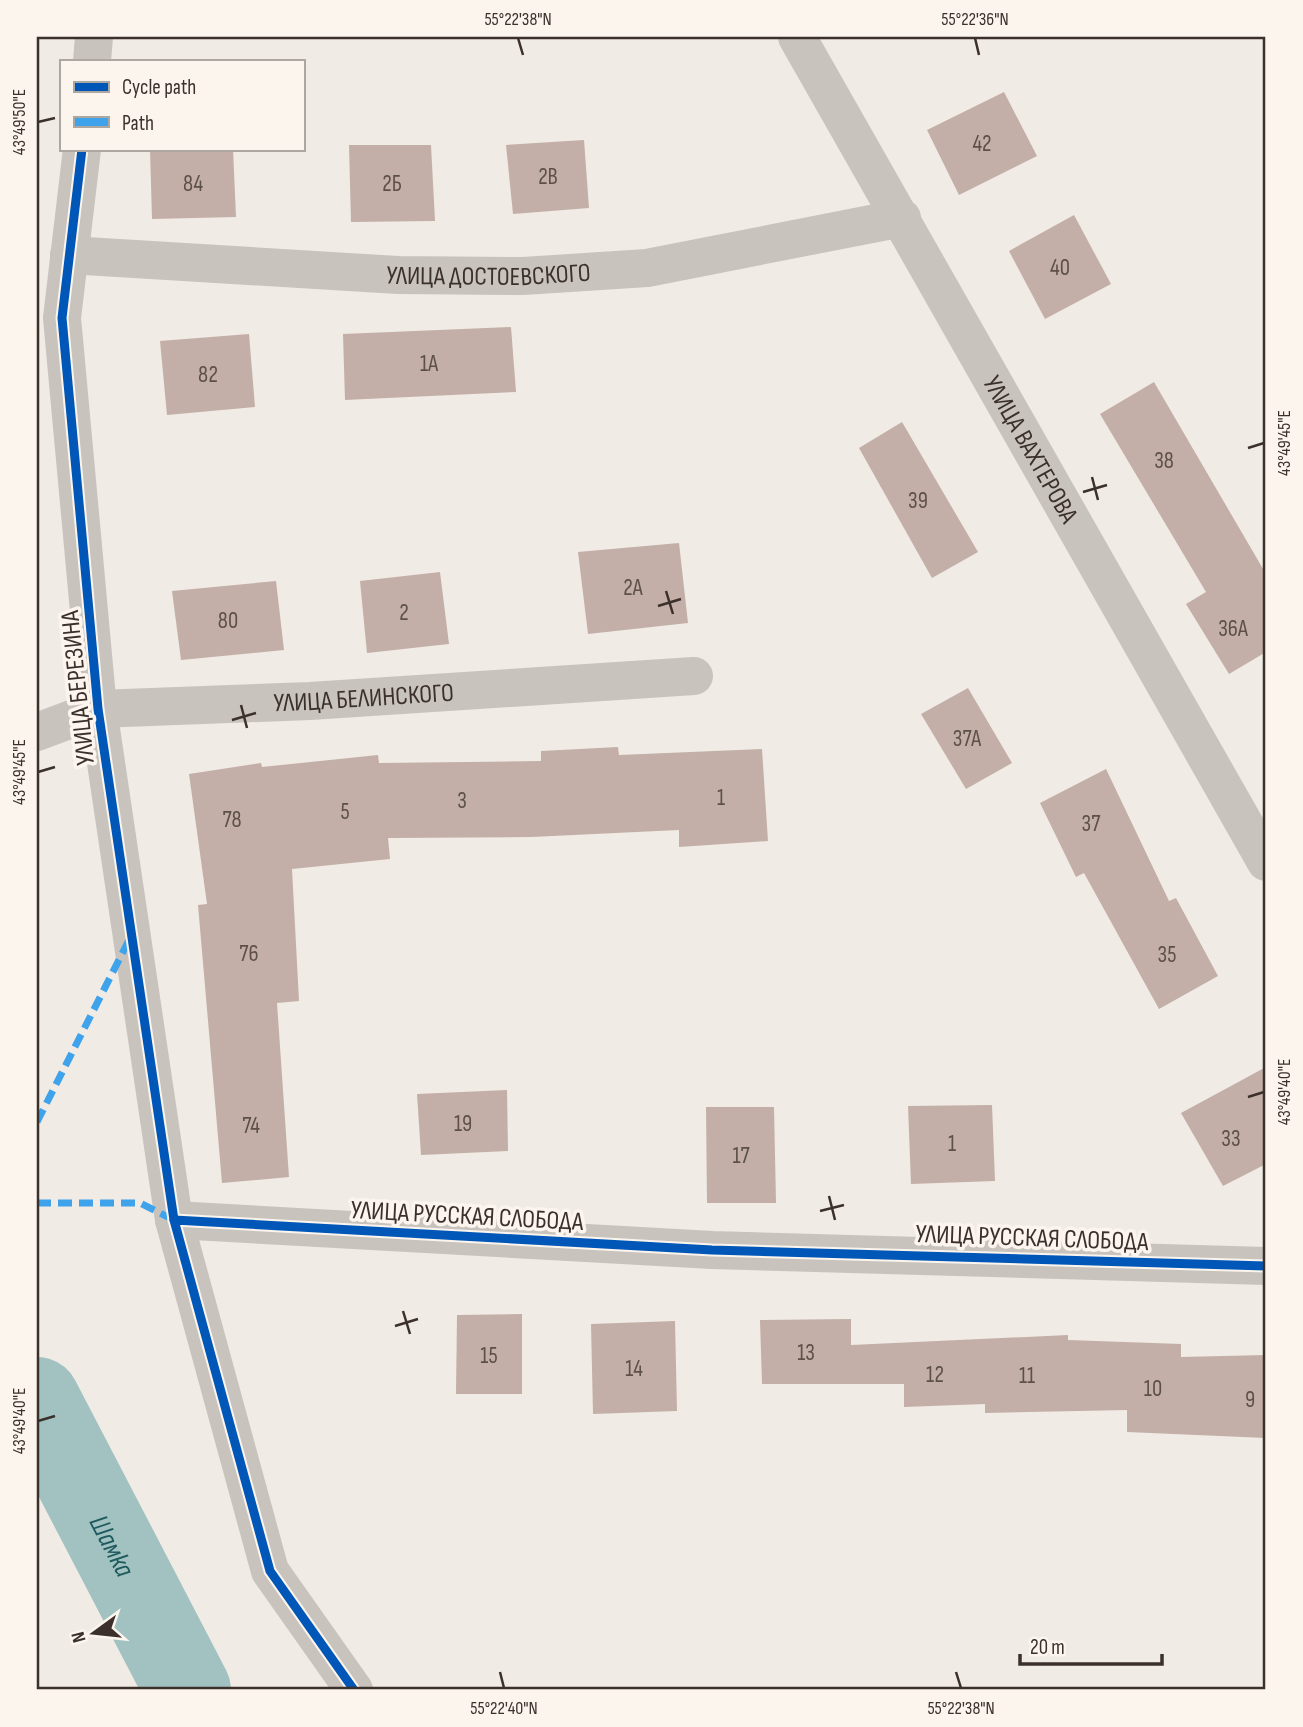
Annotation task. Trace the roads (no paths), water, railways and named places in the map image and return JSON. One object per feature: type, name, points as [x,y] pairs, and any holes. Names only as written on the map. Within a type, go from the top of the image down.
[{"type":"street","points":[[92,60],[94,37]]},
{"type":"street","name":"УЛИЦА ВАХТЕРОВА","points":[[797,37],[1266,862]]},
{"type":"street","name":"УЛИЦА БЕРЕЗИНА","points":[[82,150],[69,255],[49,315],[98,709],[174,1220]]},
{"type":"street","name":"УЛИЦА ДОСТОЕВСКОГО","points":[[69,255],[398,275],[523,276],[648,268],[902,218]]},
{"type":"street","name":"УЛИЦА БЕЛИНСКОГО","points":[[37,732],[98,709],[310,701],[694,676]]},
{"type":"street","points":[[174,1220],[270,1571],[354,1690]]},
{"type":"street","name":"УЛИЦА РУССКАЯ СЛОБОДА","points":[[174,1220],[712,1250],[1266,1266]]},
{"type":"waterway","name":"Шамка","points":[[37,1400],[188,1690]]}]
